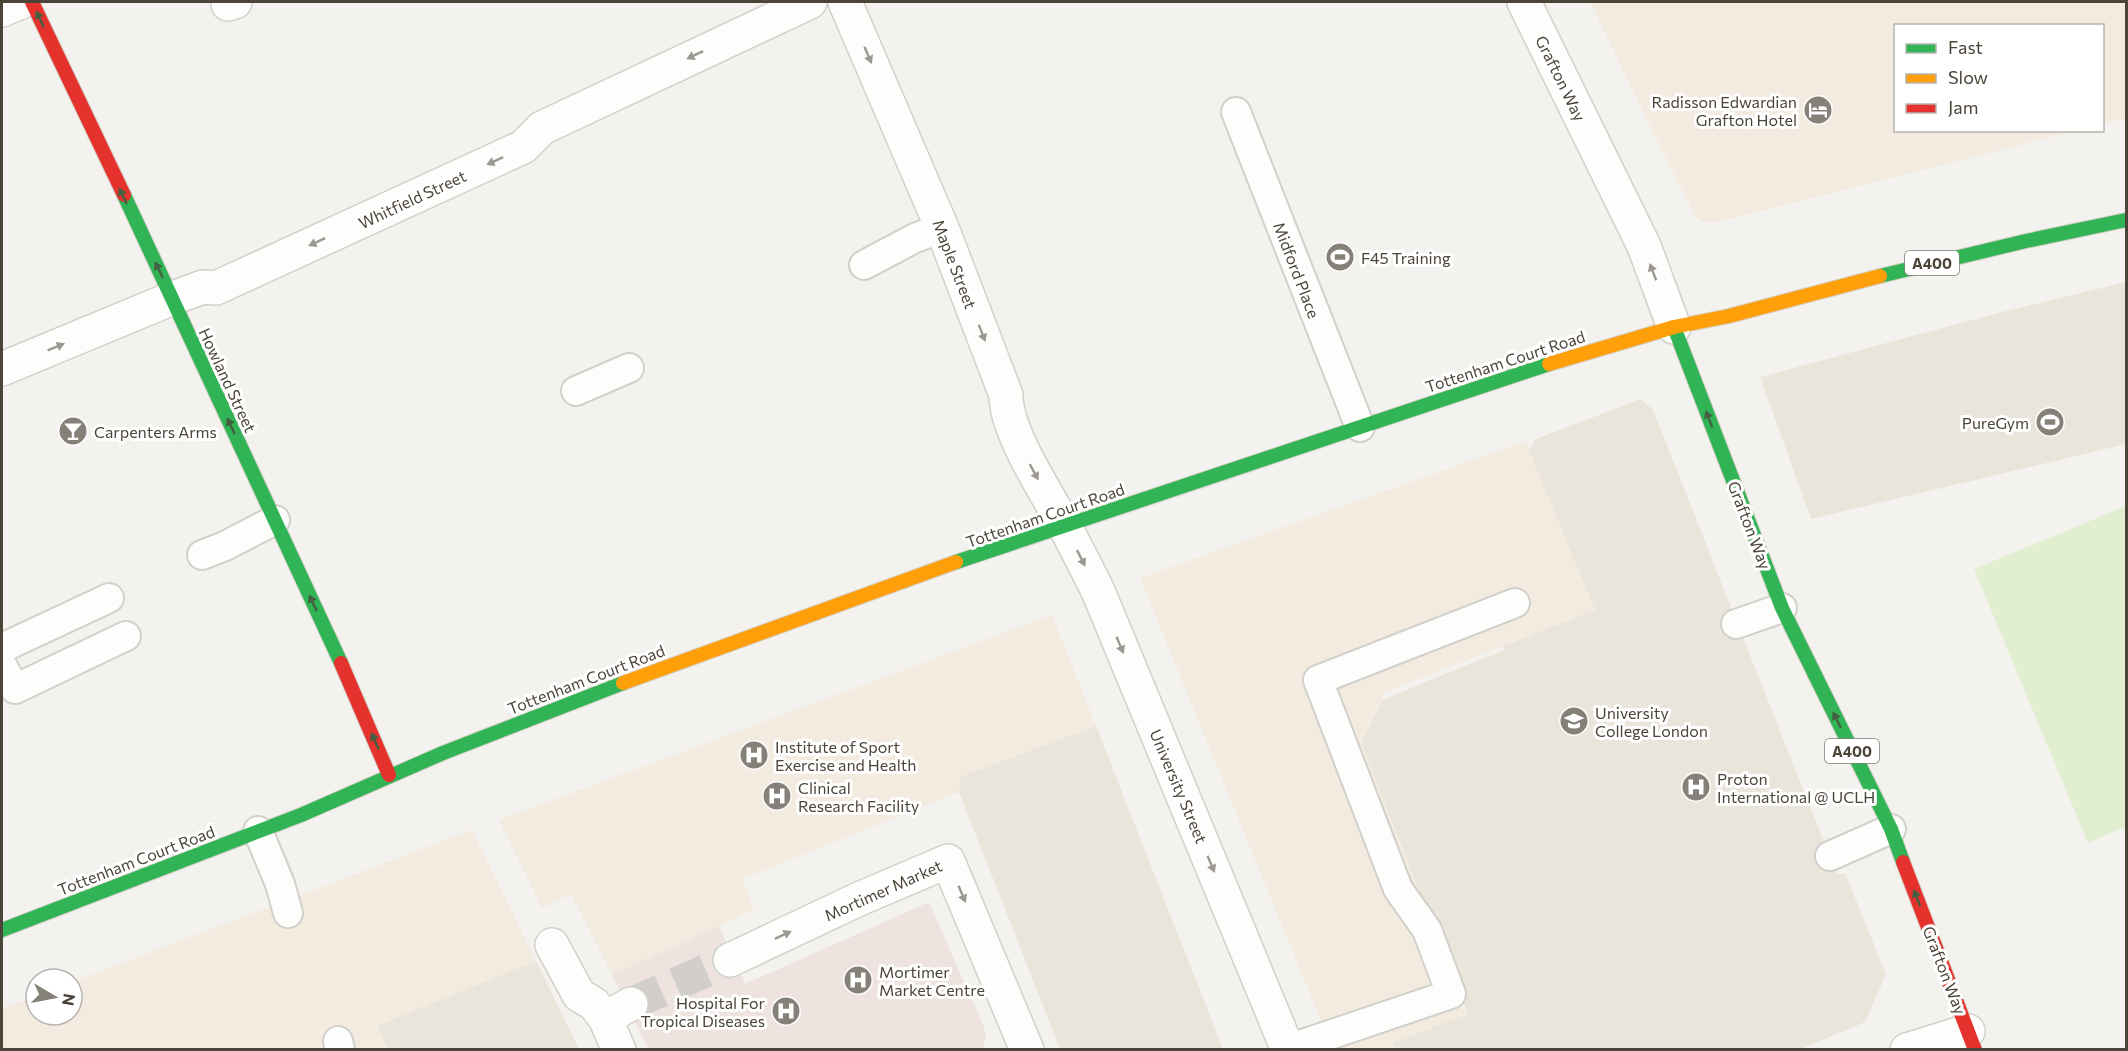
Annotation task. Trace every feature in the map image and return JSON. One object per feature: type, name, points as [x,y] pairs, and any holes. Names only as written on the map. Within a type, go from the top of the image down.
[{"type":"main road","name":"Howland Street","points":[[32,2],[275,520],[390,775]]},
{"type":"main road","name":"Tottenham Court Road","points":[[2,930],[301,815],[390,775],[674,663],[1064,525],[1587,351],[1674,327],[1740,314],[1839,286],[2025,241],[2127,220]]},
{"type":"main road","name":"Grafton Way","points":[[1674,327],[1782,608],[1891,830],[1971,1040]]},
{"type":"street","points":[[2,10],[21,2]]},
{"type":"street","name":"Whitfield Street","points":[[2,369],[172,298],[203,287],[216,288],[523,147],[542,128],[810,2]]},
{"type":"street","name":"Maple Street","points":[[845,2],[942,228],[1006,395],[1009,419],[1031,466],[1064,525]]},
{"type":"street","name":"Grafton Way","points":[[1524,2],[1644,246],[1674,327]]},
{"type":"street","name":"University Street","points":[[1064,525],[1098,591],[1288,1049]]},
{"type":"street","name":"Mortimer Market","points":[[730,960],[948,861],[1027,1050]]},
{"type":"street","points":[[552,945],[579,995],[594,1005],[618,1011],[619,1050]]},
{"type":"street","points":[[1907,1050],[1971,1040]]},
{"type":"lane","name":"Midford Place","points":[[1236,112],[1360,427]]},
{"type":"lane","points":[[864,265],[915,238],[942,228]]},
{"type":"lane","points":[[576,391],[629,368]]},
{"type":"lane","points":[[202,555],[275,520]]},
{"type":"lane","points":[[2,648],[109,598]]},
{"type":"lane","points":[[1288,1049],[1452,994],[1426,930],[1398,889],[1318,680],[1515,603]]},
{"type":"lane","points":[[1736,624],[1782,608]]},
{"type":"lane","points":[[2,665],[15,689],[126,636]]},
{"type":"lane","points":[[1830,856],[1891,830]]},
{"type":"lane","points":[[258,831],[280,884],[288,913]]},
{"type":"shaded area","name":"Radisson Edwardian Grafton Hotel","points":[[1590,2],[2126,2],[2126,118],[2104,124],[2104,24],[1894,24],[1894,132],[2071,132],[1718,222],[1702,222],[1696,217]]},
{"type":"shaded area","points":[[2126,282],[2126,444],[1811,519],[1760,377],[2002,312]]},
{"type":"shaded area","name":"University College London","points":[[1641,399],[1653,410],[1837,875],[1845,873],[1886,974],[1865,1022],[1801,1049],[1396,1049],[1393,1043],[1468,1014],[1361,743],[1382,700],[1504,650],[1504,646],[1595,610],[1529,450],[1536,439]]},
{"type":"shaded area","points":[[1526,441],[1595,610],[1385,692],[1361,743],[1468,1015],[1394,1043],[1396,1049],[1344,1049],[1333,1022],[1323,1026],[1140,578]]},
{"type":"shaded area","points":[[1052,615],[1096,726],[960,777],[959,792],[742,879],[754,910],[612,975],[571,894],[542,908],[499,820]]},
{"type":"shaded area","points":[[1096,726],[1223,1049],[1060,1049],[959,792],[960,777]]},
{"type":"shaded area","points":[[472,830],[579,1049],[2,1049],[2,1009],[24,1001],[24,1027],[84,1027],[84,977]]},
{"type":"shaded area","name":"Mortimer Market Centre","points":[[929,902],[983,1025],[986,1034],[983,1049],[648,1049],[612,975],[719,926],[745,984]]},
{"type":"shaded area","points":[[536,961],[579,1049],[388,1049],[377,1026]]},
{"type":"green space","points":[[2126,506],[2126,827],[2088,843],[1974,569]]},
{"type":"tunnel","points":[[631,1004],[730,960]]},
{"type":"traffic: fast","points":[[124,195],[341,663]]},
{"type":"traffic: fast","points":[[1880,276],[2126,220]]},
{"type":"traffic: fast","points":[[1674,327],[1782,608],[1891,829],[1903,862]]},
{"type":"traffic: fast","points":[[956,562],[1549,364]]},
{"type":"traffic: fast","points":[[2,930],[301,815],[443,753],[623,683]]},
{"type":"traffic: slow","points":[[1549,364],[1674,327],[1729,316],[1880,276]]},
{"type":"traffic: slow","points":[[623,683],[956,562]]},
{"type":"traffic: jam","points":[[32,2],[124,195]]},
{"type":"traffic: jam","points":[[341,663],[389,775]]},
{"type":"traffic: jam","points":[[1903,862],[1975,1050]]},
{"type":"place","name":"Radisson Edwardian Grafton Hotel","points":[[1818,110]]},
{"type":"place","name":"F45 Training","points":[[1340,257]]},
{"type":"place","name":"PureGym","points":[[2050,422]]},
{"type":"place","name":"Carpenters Arms","points":[[73,431]]},
{"type":"place","name":"University College London","points":[[1574,721]]},
{"type":"place","name":"Institute of Sport Exercise and Health","points":[[754,755]]},
{"type":"place","name":"Proton International @ UCLH","points":[[1696,787]]},
{"type":"place","name":"Clinical Research Facility","points":[[777,796]]},
{"type":"place","name":"Mortimer Market Centre","points":[[858,980]]},
{"type":"place","name":"Hospital For Tropical Diseases","points":[[786,1011]]}]
